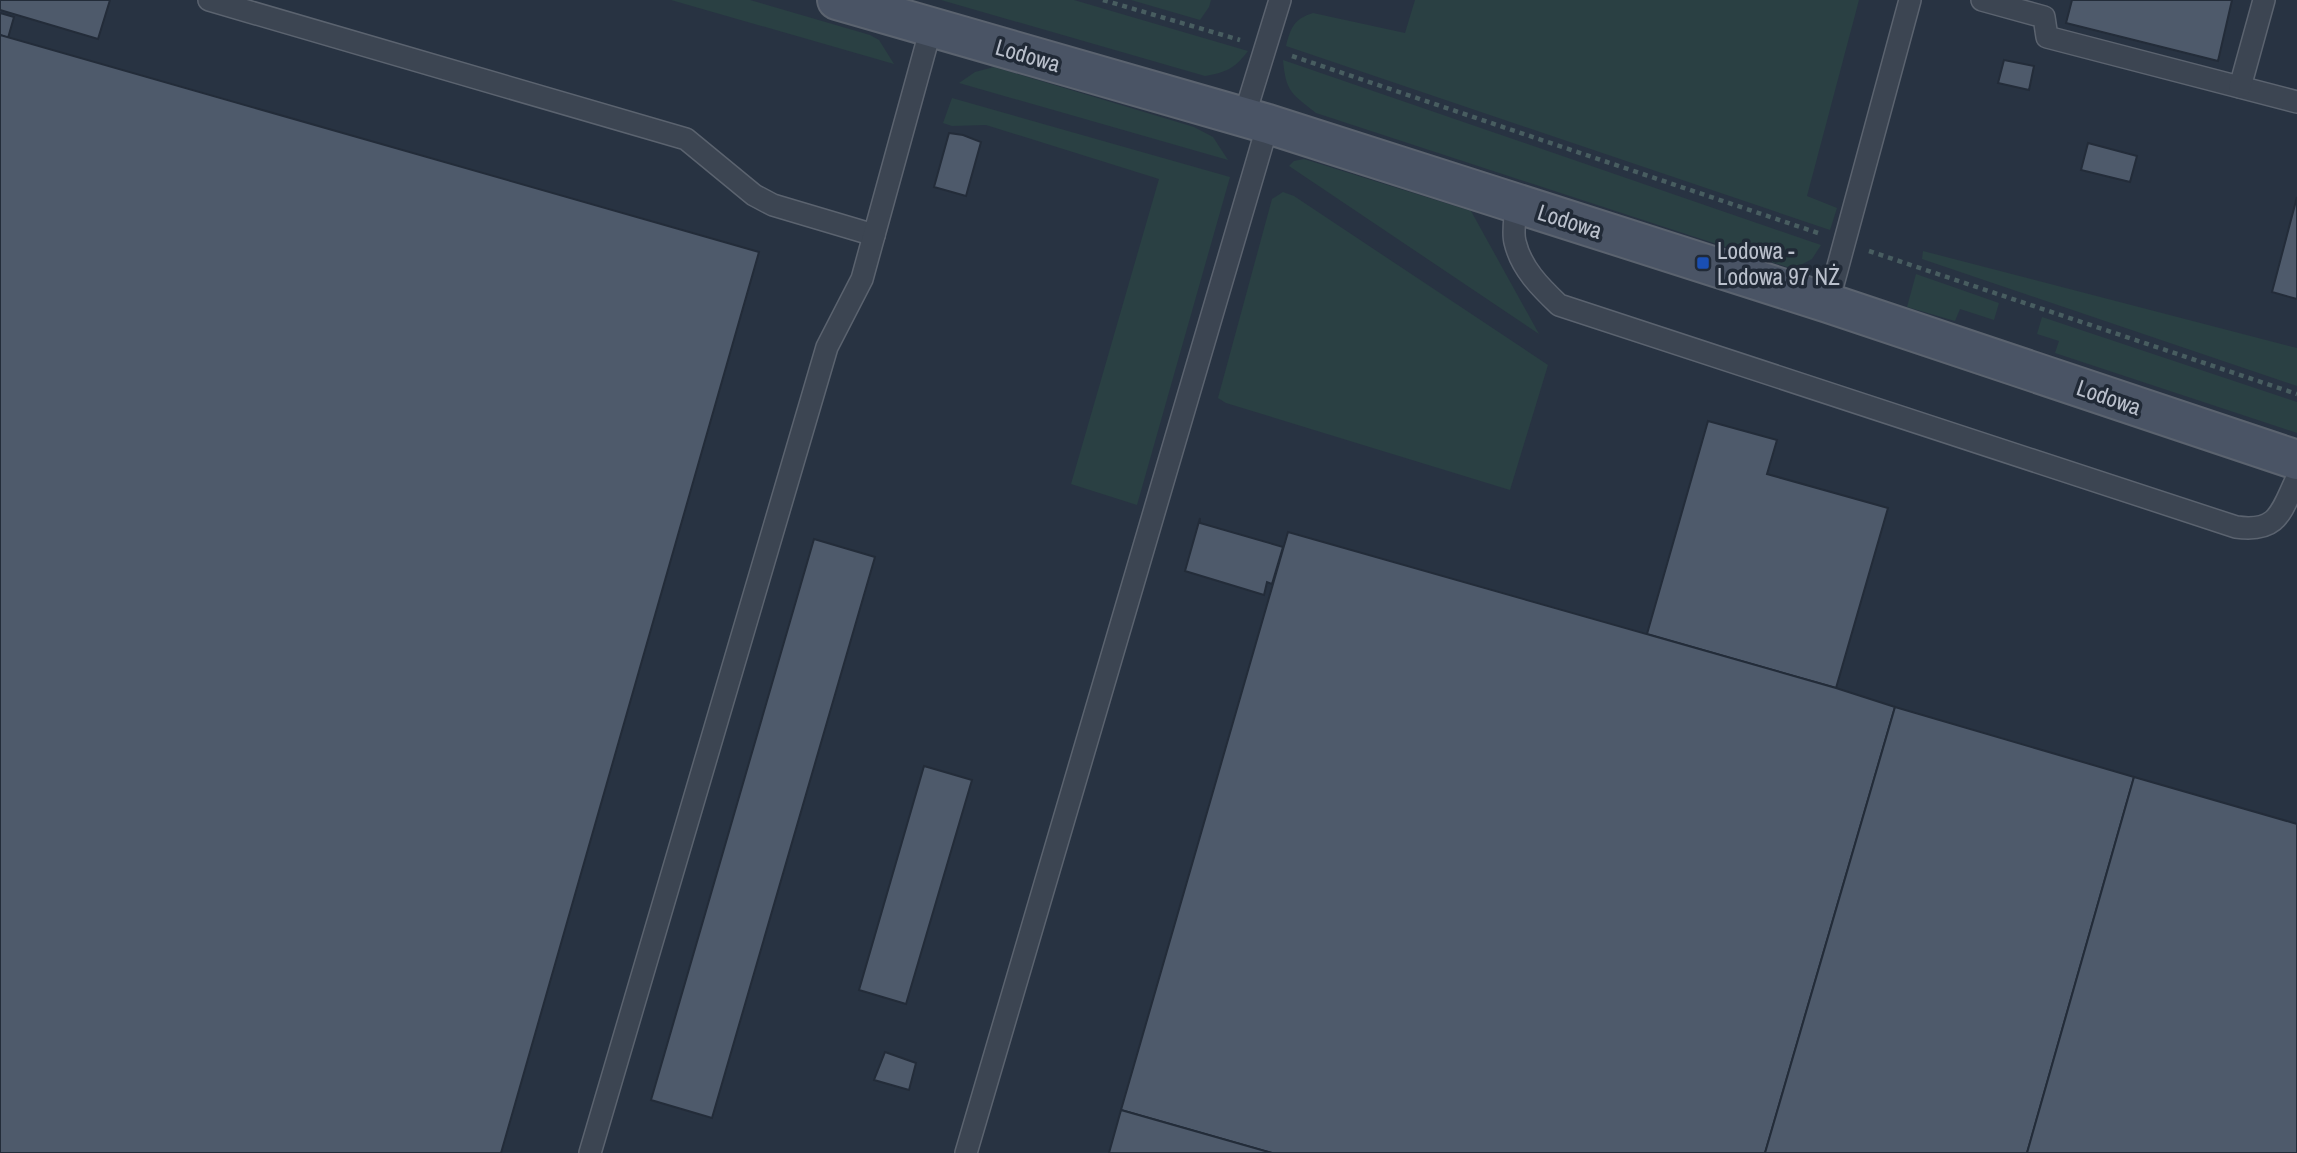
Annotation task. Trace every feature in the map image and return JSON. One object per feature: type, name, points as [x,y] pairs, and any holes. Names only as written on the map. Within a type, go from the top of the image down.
[{"type":"street","name":"Lodowa","points":[[837,0],[1256,120],[1828,303],[2297,460]]},
{"type":"lane","points":[[209,0],[686,139],[754,195],[773,205],[874,235]]},
{"type":"lane","points":[[966,1153],[1256,120],[1267,48],[1280,0]]},
{"type":"lane","points":[[1828,303],[1910,0]]},
{"type":"lane","points":[[1982,0],[2046,9],[2047,37],[2297,102]]},
{"type":"lane","points":[[2240,87],[2264,0]]},
{"type":"lane","points":[[590,1153],[827,347],[862,279],[931,27]]},
{"type":"lane","points":[[1516,203],[1514,240],[1523,262],[1538,285],[1559,305],[2236,527],[2256,530],[2276,520],[2297,478]]},
{"type":"path","points":[[1103,0],[1267,48],[2297,394]]},
{"type":"green space","points":[[671,0],[750,0],[870,35],[879,40],[894,64]]},
{"type":"green space","points":[[941,0],[1074,0],[1248,51],[1230,69],[1205,76]]},
{"type":"green space","points":[[1131,0],[1211,0],[1200,20]]},
{"type":"green space","points":[[1415,0],[1859,0],[1807,196],[1837,208],[1830,230],[1286,46],[1294,25],[1301,18],[1313,13],[1405,33]]},
{"type":"green space","points":[[1283,60],[1821,245],[1812,259],[1793,269],[1316,113],[1291,91]]},
{"type":"green space","points":[[994,67],[1194,127],[1213,137],[1228,160],[959,83],[975,72]]},
{"type":"green space","points":[[952,98],[1230,177],[1137,505],[1071,484],[1159,179],[986,125],[952,126],[943,123]]},
{"type":"green space","points":[[1304,159],[1471,211],[1539,334],[1289,166],[1294,161]]},
{"type":"green space","points":[[1283,192],[1294,196],[1548,365],[1510,490],[1226,403],[1218,398],[1272,199]]},
{"type":"green space","points":[[1923,251],[2297,348],[2297,386],[1922,259]]},
{"type":"green space","points":[[1916,274],[1999,303],[1994,320],[1960,309],[1955,321],[1907,307]]},
{"type":"green space","points":[[2042,317],[2297,402],[2297,433],[2055,353],[2059,341],[2037,334]]},
{"type":"building","points":[[0,0],[110,0],[98,39],[0,10]]},
{"type":"building","points":[[2072,0],[2232,0],[2218,61],[2066,23]]},
{"type":"building","points":[[0,13],[14,17],[8,38],[0,35]]},
{"type":"building","points":[[0,35],[759,252],[501,1153],[0,1153]]},
{"type":"building","points":[[2004,60],[2034,66],[2029,90],[1998,83]]},
{"type":"building","points":[[949,133],[981,142],[966,196],[934,187]]},
{"type":"building","points":[[2088,143],[2137,156],[2130,182],[2081,170]]},
{"type":"building","points":[[2297,197],[2297,299],[2272,292]]},
{"type":"building","points":[[1708,421],[1777,440],[1767,474],[1888,508],[1836,688],[1647,634]]},
{"type":"building","points":[[1200,518],[1200,523],[1283,547],[1272,584],[1267,582],[1264,595],[1185,571]]},
{"type":"building","points":[[1288,532],[1895,707],[1765,1153],[1272,1153],[1121,1110]]},
{"type":"building","points":[[814,539],[875,557],[712,1118],[651,1100]]},
{"type":"building","points":[[1895,707],[2134,777],[2027,1153],[1765,1153]]},
{"type":"building","points":[[924,766],[972,780],[906,1004],[859,990]]},
{"type":"building","points":[[2134,777],[2297,824],[2297,1153],[2027,1153]]},
{"type":"building","points":[[885,1052],[916,1063],[909,1090],[874,1080]]},
{"type":"building","points":[[1121,1110],[1272,1153],[1109,1153]]},
{"type":"place","name":"Lodowa - Lodowa 97 NŻ","points":[[1703,263]]}]
